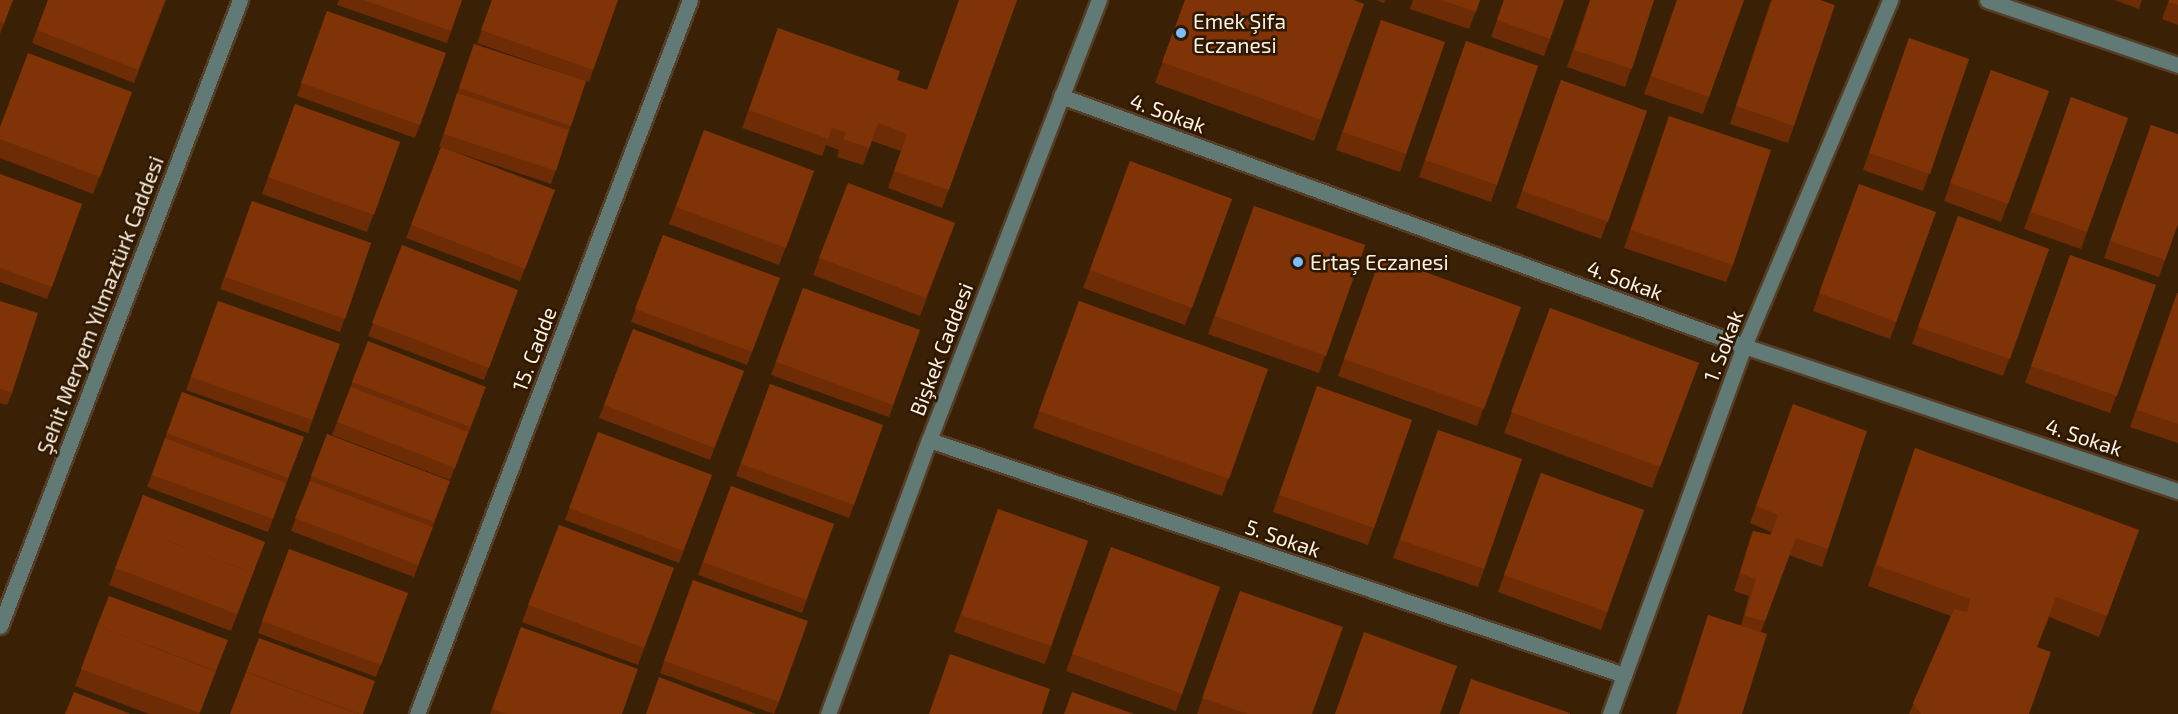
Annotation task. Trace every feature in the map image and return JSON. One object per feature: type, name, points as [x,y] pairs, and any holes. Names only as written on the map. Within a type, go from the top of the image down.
[{"type":"street","name":"Şehit Meryem Yılmaztürk Caddesi","points":[[0,626],[240,0]]},
{"type":"street","name":"15. Cadde","points":[[417,714],[690,0]]},
{"type":"street","name":"Bişkek Caddesi","points":[[828,714],[929,440],[1099,0]]},
{"type":"street","name":"1. Sokak","points":[[1610,714],[1744,346],[1890,0]]},
{"type":"street","points":[[1987,0],[2178,65]]},
{"type":"street","name":"4. Sokak","points":[[1061,96],[1744,346],[2178,491]]},
{"type":"street","name":"5. Sokak","points":[[929,440],[1624,675]]},
{"type":"building","points":[[0,0],[13,0],[4,23],[0,21]]},
{"type":"building","points":[[48,0],[165,0],[138,70],[37,30]]},
{"type":"building","points":[[364,0],[462,0],[451,31]]},
{"type":"building","points":[[492,0],[618,0],[593,70],[481,30]]},
{"type":"building","points":[[959,0],[1017,0],[949,190],[894,171],[907,134],[878,123],[869,148],[843,139],[846,133],[832,128],[828,139],[749,110],[778,28],[900,71],[897,80],[927,90]]},
{"type":"building","points":[[1185,0],[1354,0],[1364,4],[1321,120],[1162,62]]},
{"type":"building","points":[[1441,0],[1480,0],[1476,12]]},
{"type":"building","points":[[1504,0],[1564,0],[1550,39],[1497,20]]},
{"type":"building","points":[[1590,0],[1654,0],[1632,69],[1574,50]]},
{"type":"building","points":[[1677,0],[1744,0],[1709,97],[1651,76]]},
{"type":"building","points":[[1772,0],[1820,0],[1835,5],[1794,126],[1736,106]]},
{"type":"building","points":[[2169,0],[2178,0],[2178,5],[2169,2]]},
{"type":"building","points":[[327,11],[446,53],[420,125],[301,83]]},
{"type":"building","points":[[1381,20],[1445,42],[1406,154],[1343,132]]},
{"type":"building","points":[[1909,38],[1969,59],[1930,174],[1869,153]]},
{"type":"building","points":[[1466,41],[1538,66],[1497,185],[1425,160]]},
{"type":"building","points":[[474,44],[586,81],[571,126],[459,88]]},
{"type":"building","points":[[28,53],[132,92],[100,177],[0,139],[0,127]]},
{"type":"building","points":[[1991,70],[2049,91],[2008,204],[1950,183]]},
{"type":"building","points":[[1561,80],[1647,111],[1608,222],[1522,191]]},
{"type":"building","points":[[457,93],[569,130],[556,171],[444,134]]},
{"type":"building","points":[[2071,97],[2128,118],[2087,232],[2031,212]]},
{"type":"building","points":[[295,104],[400,142],[374,215],[268,177]]},
{"type":"building","points":[[1669,116],[1771,150],[1733,265],[1631,230]]},
{"type":"building","points":[[2151,125],[2178,134],[2178,224],[2165,260],[2110,241]]},
{"type":"building","points":[[704,130],[814,171],[786,248],[676,207]]},
{"type":"building","points":[[441,147],[555,190],[525,269],[411,225]]},
{"type":"building","points":[[1130,161],[1232,199],[1192,308],[1090,270]]},
{"type":"building","points":[[0,174],[82,204],[52,287],[0,268]]},
{"type":"building","points":[[848,183],[955,223],[926,298],[819,258]]},
{"type":"building","points":[[1859,184],[1936,212],[1896,322],[1819,293]]},
{"type":"building","points":[[252,201],[371,243],[345,319],[225,277]]},
{"type":"building","points":[[1254,206],[1365,245],[1326,356],[1215,316]]},
{"type":"building","points":[[1958,216],[2049,249],[2010,359],[1918,327]]},
{"type":"building","points":[[663,235],[780,278],[752,352],[635,309]]},
{"type":"building","points":[[402,245],[518,290],[489,368],[372,323]]},
{"type":"building","points":[[2070,255],[2156,285],[2117,396],[2031,366]]},
{"type":"building","points":[[1381,256],[1521,307],[1484,409],[1344,359]]},
{"type":"building","points":[[803,288],[920,330],[893,405],[776,362]]},
{"type":"building","points":[[2178,293],[2178,424],[2137,410]]},
{"type":"building","points":[[0,301],[38,313],[12,393],[0,389]]},
{"type":"building","points":[[218,301],[340,344],[312,420],[191,377]]},
{"type":"building","points":[[1079,301],[1268,369],[1229,479],[1039,411]]},
{"type":"building","points":[[1550,308],[1699,363],[1660,467],[1511,412]]},
{"type":"building","points":[[633,329],[744,371],[714,448],[604,405]]},
{"type":"building","points":[[368,341],[486,387],[470,427],[352,382]]},
{"type":"building","points":[[770,384],[883,425],[854,505],[741,464]]},
{"type":"building","points":[[1317,386],[1412,420],[1374,528],[1279,495]]},
{"type":"building","points":[[351,387],[468,432],[455,468],[337,422]]},
{"type":"building","points":[[182,392],[304,437],[288,478],[167,433]]},
{"type":"building","points":[[1793,404],[1867,431],[1828,549],[1796,538],[1765,621],[1745,616],[1756,579],[1740,573],[1753,531],[1771,535],[1778,515],[1756,506]]},
{"type":"building","points":[[1438,430],[1522,459],[1484,569],[1400,540]]},
{"type":"building","points":[[598,432],[712,475],[683,551],[569,508]]},
{"type":"building","points":[[327,434],[450,481],[434,522],[311,476]]},
{"type":"building","points":[[165,438],[286,483],[273,519],[152,475]]},
{"type":"building","points":[[1915,448],[2139,530],[2107,616],[2056,597],[2037,647],[2051,652],[2029,714],[1921,714],[1913,703],[1954,609],[1967,612],[1970,599],[1876,565]]},
{"type":"building","points":[[1541,473],[1644,510],[1607,612],[1504,575]]},
{"type":"building","points":[[310,481],[433,527],[418,565],[295,518]]},
{"type":"building","points":[[731,486],[834,524],[806,600],[703,562]]},
{"type":"building","points":[[143,495],[265,542],[253,573],[131,527]]},
{"type":"building","points":[[998,509],[1088,541],[1051,646],[961,615]]},
{"type":"building","points":[[559,525],[674,568],[644,648],[528,605]]},
{"type":"building","points":[[131,527],[253,573],[237,614],[115,568]]},
{"type":"building","points":[[1111,547],[1220,587],[1182,694],[1072,654]]},
{"type":"building","points":[[289,549],[408,593],[381,665],[262,621]]},
{"type":"building","points":[[693,580],[808,621],[779,702],[664,661]]},
{"type":"building","points":[[1240,591],[1343,627],[1312,714],[1248,714],[1202,698]]},
{"type":"building","points":[[109,596],[228,640],[216,671],[97,626]]},
{"type":"building","points":[[1708,615],[1767,634],[1742,714],[1677,714]]},
{"type":"building","points":[[97,626],[216,671],[200,713],[81,669]]},
{"type":"building","points":[[521,627],[638,669],[622,714],[506,714],[492,709]]},
{"type":"building","points":[[1364,632],[1457,666],[1440,714],[1335,714]]},
{"type":"building","points":[[259,638],[375,681],[363,714],[246,672]]},
{"type":"building","points":[[950,654],[1050,689],[1042,714],[929,714]]},
{"type":"building","points":[[246,672],[359,714],[230,714]]},
{"type":"building","points":[[659,677],[756,714],[646,714]]},
{"type":"building","points":[[1471,679],[1570,713],[1570,714],[1459,714]]},
{"type":"building","points":[[74,692],[131,714],[65,714]]},
{"type":"building","points":[[1072,692],[1134,714],[1064,714]]},
{"type":"place","name":"Emek Şifa Eczanesi","points":[[1181,33]]},
{"type":"place","name":"Ertaş Eczanesi","points":[[1298,262]]}]
